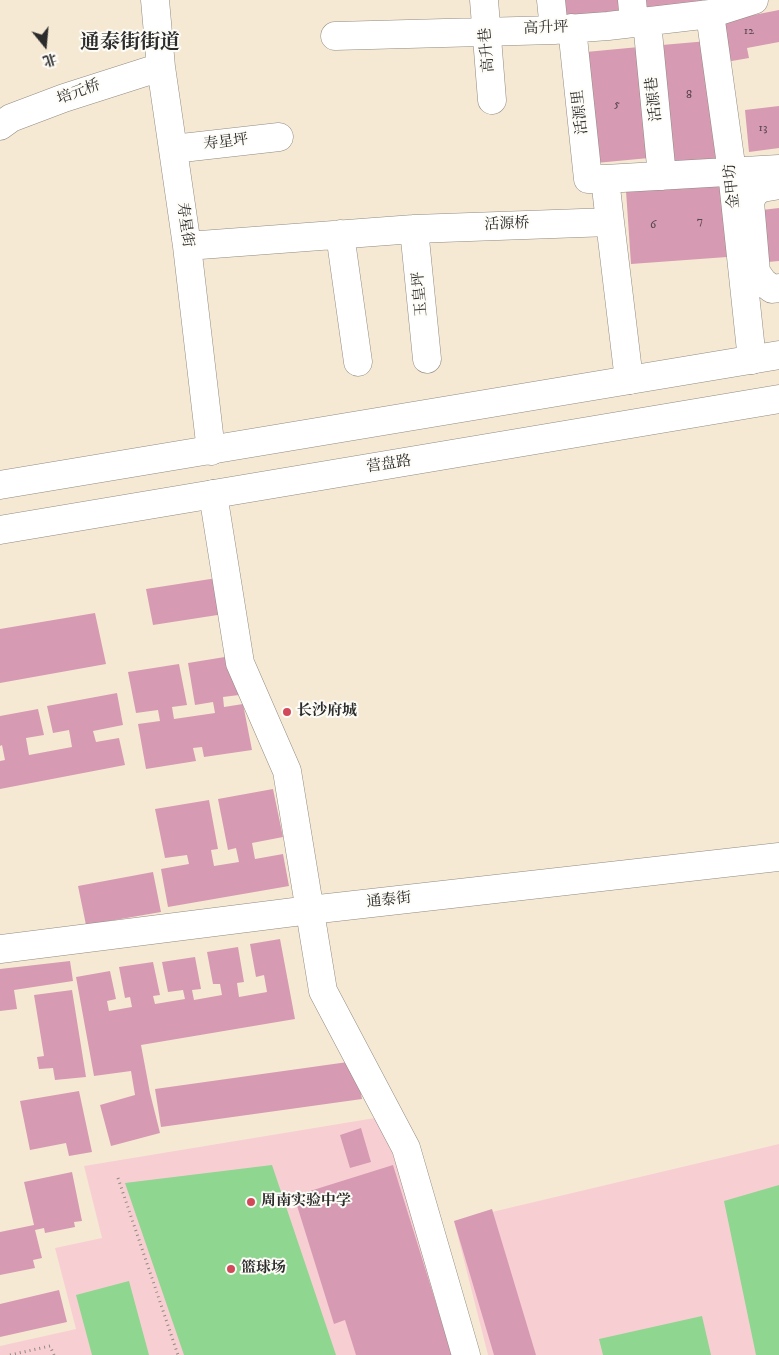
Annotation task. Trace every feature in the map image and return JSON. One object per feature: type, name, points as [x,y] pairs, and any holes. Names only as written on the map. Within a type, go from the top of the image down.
[{"type":"street","name":"寿星街","points":[[156,0],[162,67],[187,246],[211,451]]},
{"type":"street","name":"高升巷","points":[[484,0],[492,100]]},
{"type":"street","points":[[551,0],[563,29]]},
{"type":"street","name":"高升坪","points":[[335,36],[563,29],[638,15],[710,14],[754,0]]},
{"type":"street","name":"金甲坊","points":[[710,14],[732,172],[752,360]]},
{"type":"street","name":"活源巷","points":[[638,15],[662,176]]},
{"type":"street","name":"活源里","points":[[563,29],[588,179],[605,179]]},
{"type":"street","name":"培元桥","points":[[1,122],[64,98],[162,67]]},
{"type":"street","name":"寿星坪","points":[[173,149],[279,137]]},
{"type":"street","points":[[629,380],[605,179],[779,169]]},
{"type":"street","points":[[779,185],[762,188],[754,194],[750,202],[756,272],[763,282],[772,289],[779,288]]},
{"type":"street","name":"活源桥","points":[[187,246],[414,228],[610,222]]},
{"type":"street","name":"玉皇坪","points":[[414,228],[427,359]]},
{"type":"street","points":[[340,234],[358,362]]},
{"type":"street","points":[[0,486],[779,355]]},
{"type":"street","name":"营盘路","points":[[0,530],[779,399]]},
{"type":"street","points":[[214,494],[240,663],[287,771],[323,990],[406,1148],[466,1355]]},
{"type":"street","name":"通泰街","points":[[0,949],[310,910],[779,857]]},
{"type":"path","points":[[118,1178],[178,1355]]},
{"type":"path","points":[[10,1355],[50,1346],[54,1355]]},
{"type":"shaded area","name":"周南实验中学","points":[[381,1117],[458,1355],[0,1355],[0,1346],[76,1329],[55,1248],[102,1238],[84,1166]]},
{"type":"shaded area","points":[[779,1144],[779,1355],[488,1355],[454,1221]]},
{"type":"green space","name":"篮球场","points":[[272,1165],[336,1355],[184,1355],[125,1183]]},
{"type":"green space","points":[[779,1185],[779,1355],[756,1355],[724,1201]]},
{"type":"green space","points":[[129,1281],[149,1355],[92,1355],[76,1295]]},
{"type":"green space","points":[[702,1316],[711,1355],[603,1355],[599,1339]]},
{"type":"building","points":[[561,0],[626,0],[627,16],[563,21]]},
{"type":"building","points":[[638,0],[702,0],[703,6],[639,12]]},
{"type":"building","points":[[779,10],[779,42],[747,48],[749,58],[726,62],[718,22]]},
{"type":"building","points":[[708,41],[727,257],[631,264],[626,191],[674,187],[662,45]]},
{"type":"building","points":[[639,47],[649,158],[596,163],[586,52]]},
{"type":"building","points":[[779,106],[779,148],[749,152],[745,110]]},
{"type":"building","points":[[779,208],[779,261],[768,262],[762,210]]},
{"type":"building","points":[[217,578],[224,614],[153,625],[146,589]]},
{"type":"building","points":[[95,613],[106,664],[0,683],[0,629]]},
{"type":"building","points":[[231,656],[239,695],[223,697],[224,707],[243,704],[252,750],[204,757],[202,747],[193,748],[196,761],[146,769],[138,724],[160,721],[158,710],[136,713],[128,672],[179,664],[187,705],[172,707],[174,719],[215,713],[213,702],[195,705],[188,663]]},
{"type":"building","points":[[117,693],[123,725],[93,731],[96,742],[119,738],[125,765],[0,789],[0,761],[5,760],[2,745],[0,746],[0,716],[38,709],[44,735],[26,738],[29,755],[72,747],[69,730],[53,733],[47,706]]},
{"type":"building","points":[[273,789],[283,837],[252,843],[255,859],[283,854],[289,886],[168,907],[161,869],[189,864],[187,855],[165,858],[155,809],[209,800],[218,849],[211,850],[214,866],[239,862],[236,848],[228,850],[218,799]]},
{"type":"building","points":[[153,872],[161,912],[86,925],[78,886]]},
{"type":"building","points":[[280,939],[295,1019],[141,1045],[160,1133],[111,1146],[100,1105],[135,1095],[131,1071],[94,1076],[76,977],[110,971],[116,999],[107,1001],[109,1011],[132,1007],[130,997],[125,998],[119,967],[153,962],[160,995],[153,996],[155,1004],[185,999],[183,990],[168,992],[162,962],[195,957],[201,989],[192,990],[194,1000],[222,995],[220,984],[213,984],[207,952],[238,947],[244,982],[237,983],[239,997],[267,992],[264,975],[256,977],[250,944]]},
{"type":"building","points":[[70,961],[73,981],[14,990],[17,1009],[0,1011],[0,969]]},
{"type":"building","points":[[72,990],[86,1077],[55,1080],[53,1068],[39,1069],[37,1057],[44,1056],[34,995]]},
{"type":"building","points":[[355,1061],[362,1099],[161,1127],[155,1089]]},
{"type":"building","points":[[79,1091],[92,1152],[69,1156],[66,1143],[30,1150],[20,1101]]},
{"type":"building","points":[[361,1128],[371,1162],[350,1168],[340,1135]]},
{"type":"building","points":[[393,1165],[452,1355],[356,1355],[345,1320],[334,1324],[294,1196]]},
{"type":"building","points":[[72,1172],[82,1221],[74,1222],[75,1227],[45,1233],[44,1228],[35,1230],[42,1258],[33,1260],[35,1268],[0,1275],[0,1232],[34,1225],[24,1182]]},
{"type":"building","points":[[492,1209],[536,1355],[494,1355],[454,1221]]},
{"type":"building","points":[[59,1290],[67,1322],[0,1337],[0,1304]]},
{"type":"place","name":"长沙府城","points":[[287,712]]},
{"type":"place","name":"周南实验中学","points":[[251,1202]]},
{"type":"place","name":"篮球场","points":[[231,1269]]},
{"type":"district","name":"通泰街街道","points":[[130,44]]}]
